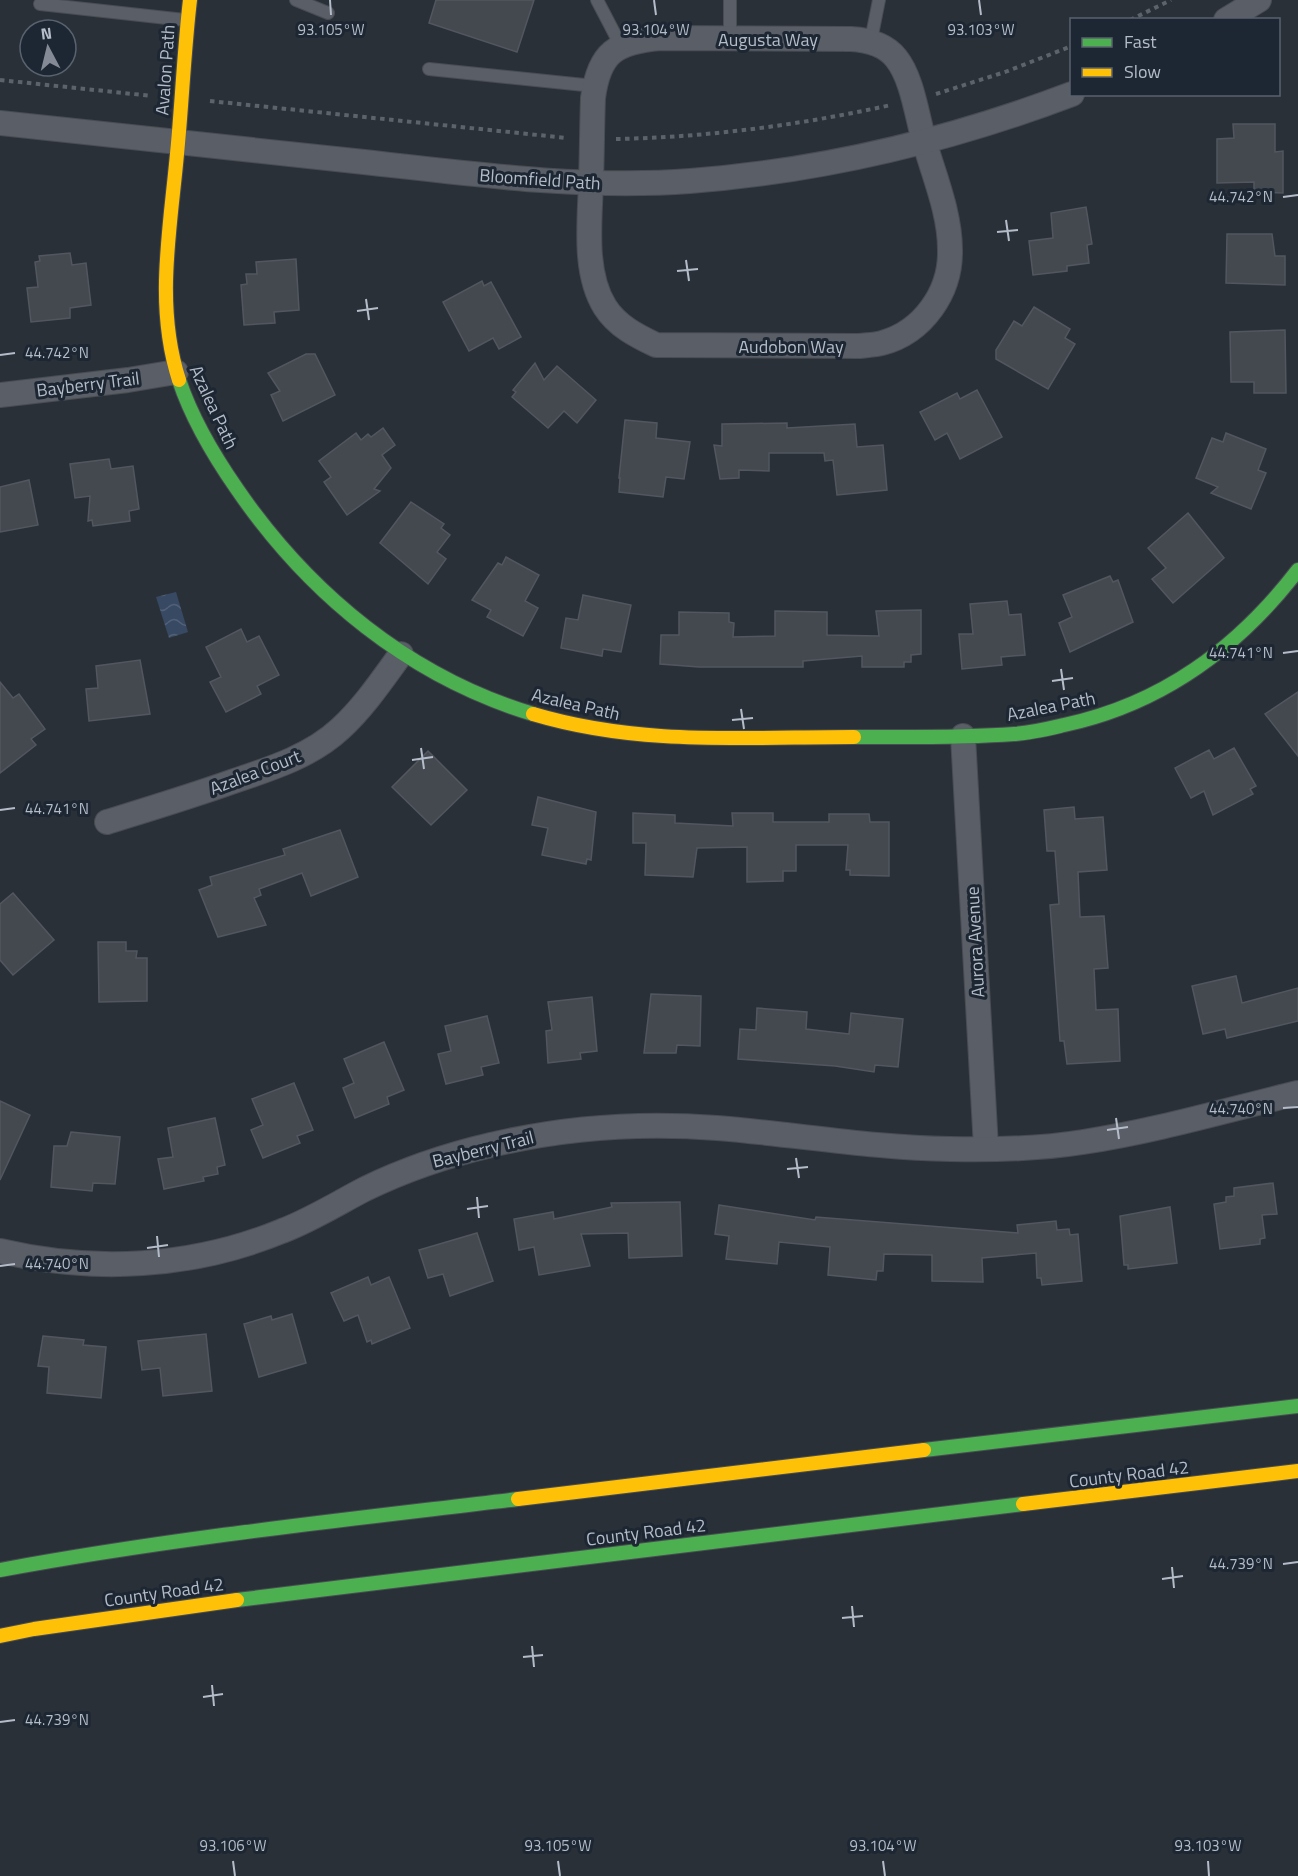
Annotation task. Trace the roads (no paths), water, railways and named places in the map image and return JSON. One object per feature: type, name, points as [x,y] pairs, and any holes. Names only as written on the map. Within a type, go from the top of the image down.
[{"type":"main road","name":"Avalon Path","points":[[178,142],[190,0]]},
{"type":"main road","name":"Azalea Path","points":[[178,142],[168,228],[166,302],[168,336],[176,372],[190,409],[215,454],[238,493],[276,544],[335,603],[368,631],[401,654],[454,684],[495,702],[574,726],[654,737],[963,736],[1016,734],[1060,727],[1101,716],[1139,702],[1172,685],[1215,657],[1278,599],[1298,570]]},
{"type":"main road","points":[[0,1570],[109,1550],[243,1532],[1298,1406]]},
{"type":"main road","name":"County Road 42","points":[[0,1636],[46,1627],[236,1600],[1298,1472]]},
{"type":"street","points":[[1229,18],[1259,0]]},
{"type":"street","name":"Augusta Way","points":[[621,46],[640,40],[660,38],[871,40]]},
{"type":"street","points":[[871,40],[896,57],[904,71],[925,143]]},
{"type":"street","points":[[591,183],[594,86],[600,66],[621,46]]},
{"type":"street","name":"Bloomfield Path","points":[[0,123],[534,181],[591,183],[688,181],[866,156],[925,143],[1070,94]]},
{"type":"street","name":"Audobon Way","points":[[591,183],[590,227],[596,286],[605,307],[619,323],[636,336],[656,345],[677,346],[859,346],[883,343],[923,319],[937,302],[948,277],[950,251],[947,225],[938,183],[925,143]]},
{"type":"street","name":"Bayberry Trail","points":[[0,395],[176,372]]},
{"type":"street","name":"Azalea Court","points":[[107,822],[282,765],[312,749],[339,731],[362,707],[401,654]]},
{"type":"street","name":"Aurora Avenue","points":[[963,736],[986,1149]]},
{"type":"street","name":"Bayberry Trail","points":[[0,1251],[69,1263],[117,1265],[155,1263],[200,1256],[284,1231],[395,1175],[449,1155],[539,1134],[583,1128],[680,1126],[899,1146],[986,1149],[1047,1146],[1128,1134],[1298,1093]]},
{"type":"lane","points":[[296,0],[328,13]]},
{"type":"lane","points":[[597,0],[621,46]]},
{"type":"lane","points":[[730,0],[730,39]]},
{"type":"lane","points":[[871,40],[879,0]]},
{"type":"lane","points":[[40,4],[187,20]]},
{"type":"lane","points":[[429,69],[594,86]]},
{"type":"water","points":[[176,592],[188,632],[169,638],[156,597]]}]
